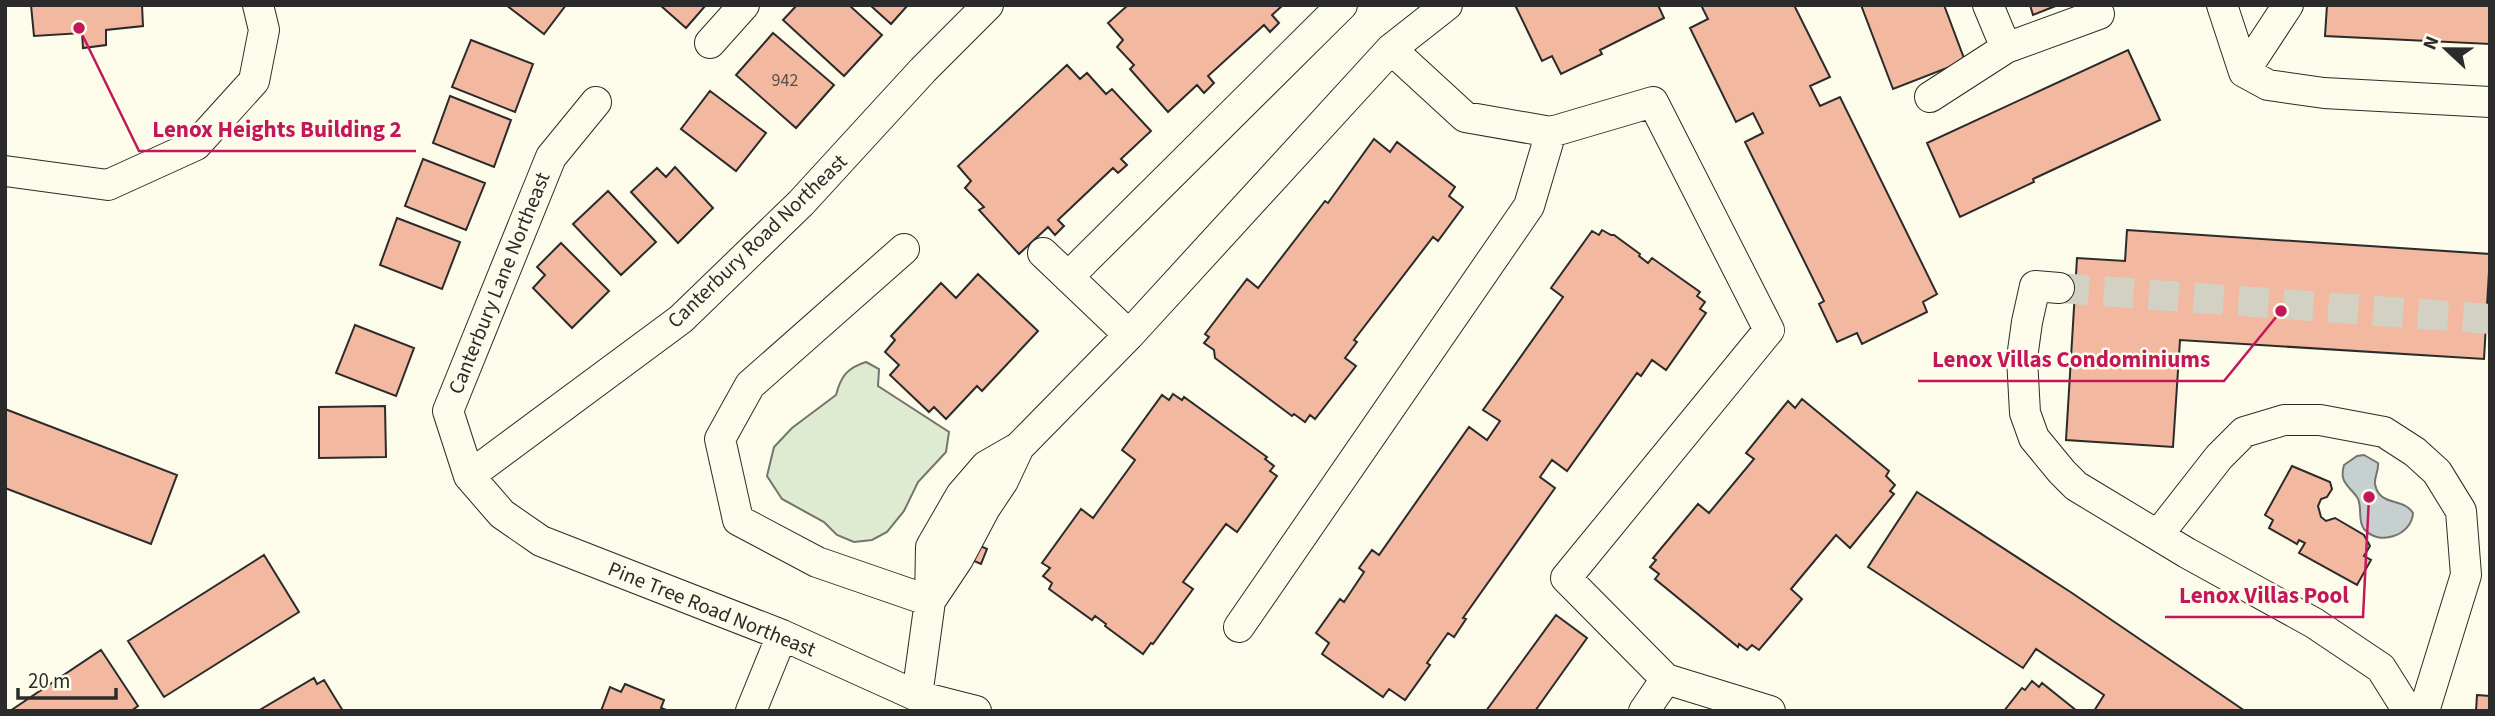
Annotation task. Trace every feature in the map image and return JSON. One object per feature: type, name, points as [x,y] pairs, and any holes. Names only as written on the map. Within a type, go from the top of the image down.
[{"type":"street","points":[[5,172],[108,185],[196,145],[254,81],[264,30],[258,5]]},
{"type":"street","points":[[710,43],[744,5]]},
{"type":"street","points":[[1068,277],[1342,5]]},
{"type":"street","points":[[917,696],[930,601],[931,547],[972,504],[986,466],[1019,447],[1129,335],[1391,49],[1447,5]]},
{"type":"street","points":[[1988,5],[2006,48]]},
{"type":"street","points":[[2222,5],[2244,72],[2268,85],[2324,93],[2490,102]]},
{"type":"street","points":[[2244,72],[2288,5]]},
{"type":"street","name":"Canterbury Road Northeast","points":[[469,476],[681,319],[801,203],[983,7]]},
{"type":"street","points":[[1930,97],[2006,48],[2099,14]]},
{"type":"street","points":[[1391,49],[1465,117],[1551,132],[1653,102],[1769,330],[1566,578],[1666,679],[1770,711]]},
{"type":"street","name":"Canterbury Lane Northeast","points":[[469,476],[447,411],[551,157],[596,103]]},
{"type":"street","points":[[1239,627],[1529,206],[1551,132]]},
{"type":"street","points":[[904,248],[750,385],[720,439],[738,520],[817,562],[930,601]]},
{"type":"street","points":[[1043,253],[1129,335]]},
{"type":"street","points":[[2059,288],[2035,286],[2027,322],[2022,358],[2025,413],[2034,438],[2076,486],[2314,623],[2381,667],[2408,711]]},
{"type":"street","points":[[2158,535],[2219,457],[2244,432],[2284,420],[2319,420],[2384,432],[2415,452],[2445,481],[2461,510],[2466,553],[2466,575],[2424,711]]},
{"type":"street","name":"Pine Tree Road Northeast","points":[[469,476],[502,514],[541,541],[782,635],[917,696],[975,711]]},
{"type":"street","points":[[751,711],[782,635]]},
{"type":"street","points":[[1644,711],[1666,679]]},
{"type":"green space","points":[[866,362],[879,369],[878,386],[949,432],[946,452],[918,482],[904,511],[887,532],[872,540],[854,542],[837,535],[824,522],[782,499],[767,476],[774,447],[792,428],[836,395],[849,370]]},
{"type":"shaded area","points":[[2364,455],[2378,463],[2375,484],[2381,496],[2409,508],[2413,513],[2407,527],[2394,536],[2378,537],[2364,529],[2359,501],[2344,479],[2344,465],[2357,456]]},
{"type":"building","points":[[31,5],[142,5],[143,26],[106,30],[106,45],[83,48],[82,33],[34,36]]},
{"type":"building","points":[[506,5],[566,5],[544,34]]},
{"type":"building","points":[[660,5],[706,5],[686,28]]},
{"type":"building","points":[[797,5],[849,5],[882,35],[844,76],[783,20]]},
{"type":"building","points":[[870,5],[908,5],[891,24]]},
{"type":"building","points":[[1128,5],[1283,5],[1272,15],[1279,23],[1270,32],[1264,25],[1208,76],[1214,83],[1204,93],[1197,85],[1168,112],[1130,69],[1134,65],[1117,47],[1123,40],[1108,23]]},
{"type":"building","points":[[1515,5],[1658,5],[1664,18],[1600,50],[1602,54],[1561,74],[1552,56],[1542,61]]},
{"type":"building","points":[[1701,5],[1794,5],[1830,77],[1810,86],[1820,106],[1840,97],[1937,294],[1923,302],[1927,312],[1862,344],[1857,333],[1837,342],[1819,304],[1824,301],[1745,142],[1763,133],[1753,113],[1736,122],[1690,28],[1708,19]]},
{"type":"building","points":[[1861,5],[1944,5],[1965,61],[1893,89]]},
{"type":"building","points":[[2030,5],[2058,5],[2033,15]]},
{"type":"building","points":[[2327,5],[2490,5],[2490,44],[2325,36]]},
{"type":"building","points":[[773,33],[834,85],[796,128],[736,75]]},
{"type":"building","points":[[471,40],[533,64],[515,112],[452,87]]},
{"type":"building","points":[[2128,50],[2160,120],[2033,179],[2034,182],[1960,217],[1927,143]]},
{"type":"building","points":[[1067,65],[1080,79],[1087,73],[1106,94],[1112,89],[1151,131],[1121,159],[1127,165],[1118,173],[1113,168],[1058,220],[1064,226],[1055,235],[1048,227],[1019,254],[979,210],[984,207],[965,188],[971,181],[958,166]]},
{"type":"building","points":[[710,91],[766,133],[736,171],[681,129]]},
{"type":"building","points":[[450,96],[511,120],[494,167],[433,143]]},
{"type":"building","points":[[1374,139],[1390,152],[1397,142],[1455,187],[1449,196],[1463,207],[1438,241],[1433,237],[1354,340],[1357,342],[1345,358],[1356,366],[1315,419],[1310,415],[1305,422],[1294,414],[1292,416],[1215,358],[1214,350],[1204,343],[1209,337],[1205,334],[1247,279],[1258,288],[1325,201],[1328,203]]},
{"type":"building","points":[[423,159],[485,183],[466,230],[405,206]]},
{"type":"building","points":[[675,167],[713,208],[678,243],[631,192],[657,168],[666,177]]},
{"type":"building","points":[[608,191],[656,242],[621,275],[573,224]]},
{"type":"building","points":[[397,218],[460,242],[442,289],[380,265]]},
{"type":"building","points":[[1602,230],[1614,235],[1648,263],[1652,258],[1700,292],[1697,296],[1705,302],[1700,309],[1706,313],[1666,370],[1652,360],[1641,376],[1637,373],[1567,471],[1552,460],[1540,477],[1555,488],[1463,618],[1466,619],[1454,637],[1448,633],[1427,663],[1430,665],[1405,700],[1389,689],[1383,697],[1322,654],[1329,643],[1316,633],[1340,599],[1344,602],[1364,572],[1359,568],[1372,550],[1379,555],[1469,427],[1487,440],[1500,421],[1483,410],[1563,297],[1551,288],[1592,231],[1599,235]]},
{"type":"building","points":[[2127,230],[2490,254],[2484,359],[2180,340],[2173,447],[2066,440],[2077,258],[2125,261]]},
{"type":"building","points":[[561,243],[609,291],[572,328],[533,288],[545,275],[537,267]]},
{"type":"building","points":[[978,274],[1038,331],[982,391],[977,386],[946,419],[934,407],[929,412],[890,375],[899,365],[885,352],[895,340],[891,336],[941,283],[956,298]]},
{"type":"building","points":[[355,325],[414,348],[396,396],[336,373]]},
{"type":"building","points":[[1173,394],[1182,400],[1184,397],[1267,457],[1265,459],[1274,466],[1270,471],[1277,476],[1237,532],[1226,524],[1183,582],[1193,589],[1143,654],[1095,616],[1092,620],[1049,589],[1052,583],[1043,576],[1050,568],[1042,563],[1081,509],[1093,518],[1135,460],[1122,450],[1162,395],[1169,400]]},
{"type":"building","points":[[1802,399],[1889,471],[1886,476],[1895,485],[1890,491],[1894,494],[1850,548],[1836,535],[1791,589],[1802,599],[1759,650],[1752,645],[1747,650],[1739,644],[1738,647],[1655,579],[1659,574],[1650,567],[1656,560],[1653,558],[1698,504],[1709,513],[1754,459],[1746,453],[1788,401],[1795,408]]},
{"type":"building","points":[[385,406],[386,457],[319,458],[319,407]]},
{"type":"building","points":[[5,409],[177,475],[151,544],[5,488]]},
{"type":"building","points":[[2292,466],[2330,482],[2332,489],[2327,497],[2321,499],[2318,506],[2321,517],[2326,521],[2335,518],[2364,535],[2370,546],[2364,556],[2371,560],[2357,585],[2299,553],[2305,543],[2299,540],[2297,544],[2269,528],[2273,520],[2265,515]]},
{"type":"building","points":[[1917,492],[2245,711],[2094,711],[2104,695],[2036,649],[2023,668],[1868,567]]},
{"type":"building","points":[[974,543],[987,549],[981,564],[967,558]]},
{"type":"building","points":[[264,555],[299,612],[164,697],[128,641]]},
{"type":"building","points":[[1556,615],[1587,638],[1535,711],[1486,711]]},
{"type":"building","points":[[101,650],[138,706],[131,711],[10,711]]},
{"type":"building","points":[[314,678],[317,684],[324,680],[343,711],[258,711]]},
{"type":"building","points":[[2032,681],[2039,687],[2042,683],[2077,711],[2004,711],[2022,688],[2025,690]]},
{"type":"building","points":[[625,684],[664,700],[661,708],[669,711],[601,711],[610,687],[621,692]]},
{"type":"building","points":[[2477,695],[2490,696],[2490,711],[2476,711]]},
{"type":"tunnel","points":[[2059,288],[2490,319]]},
{"type":"place","name":"Lenox Heights Building 2","points":[[79,28]]},
{"type":"place","name":"Lenox Villas Condominiums","points":[[2281,311]]},
{"type":"place","name":"Lenox Villas Pool","points":[[2369,497]]}]
